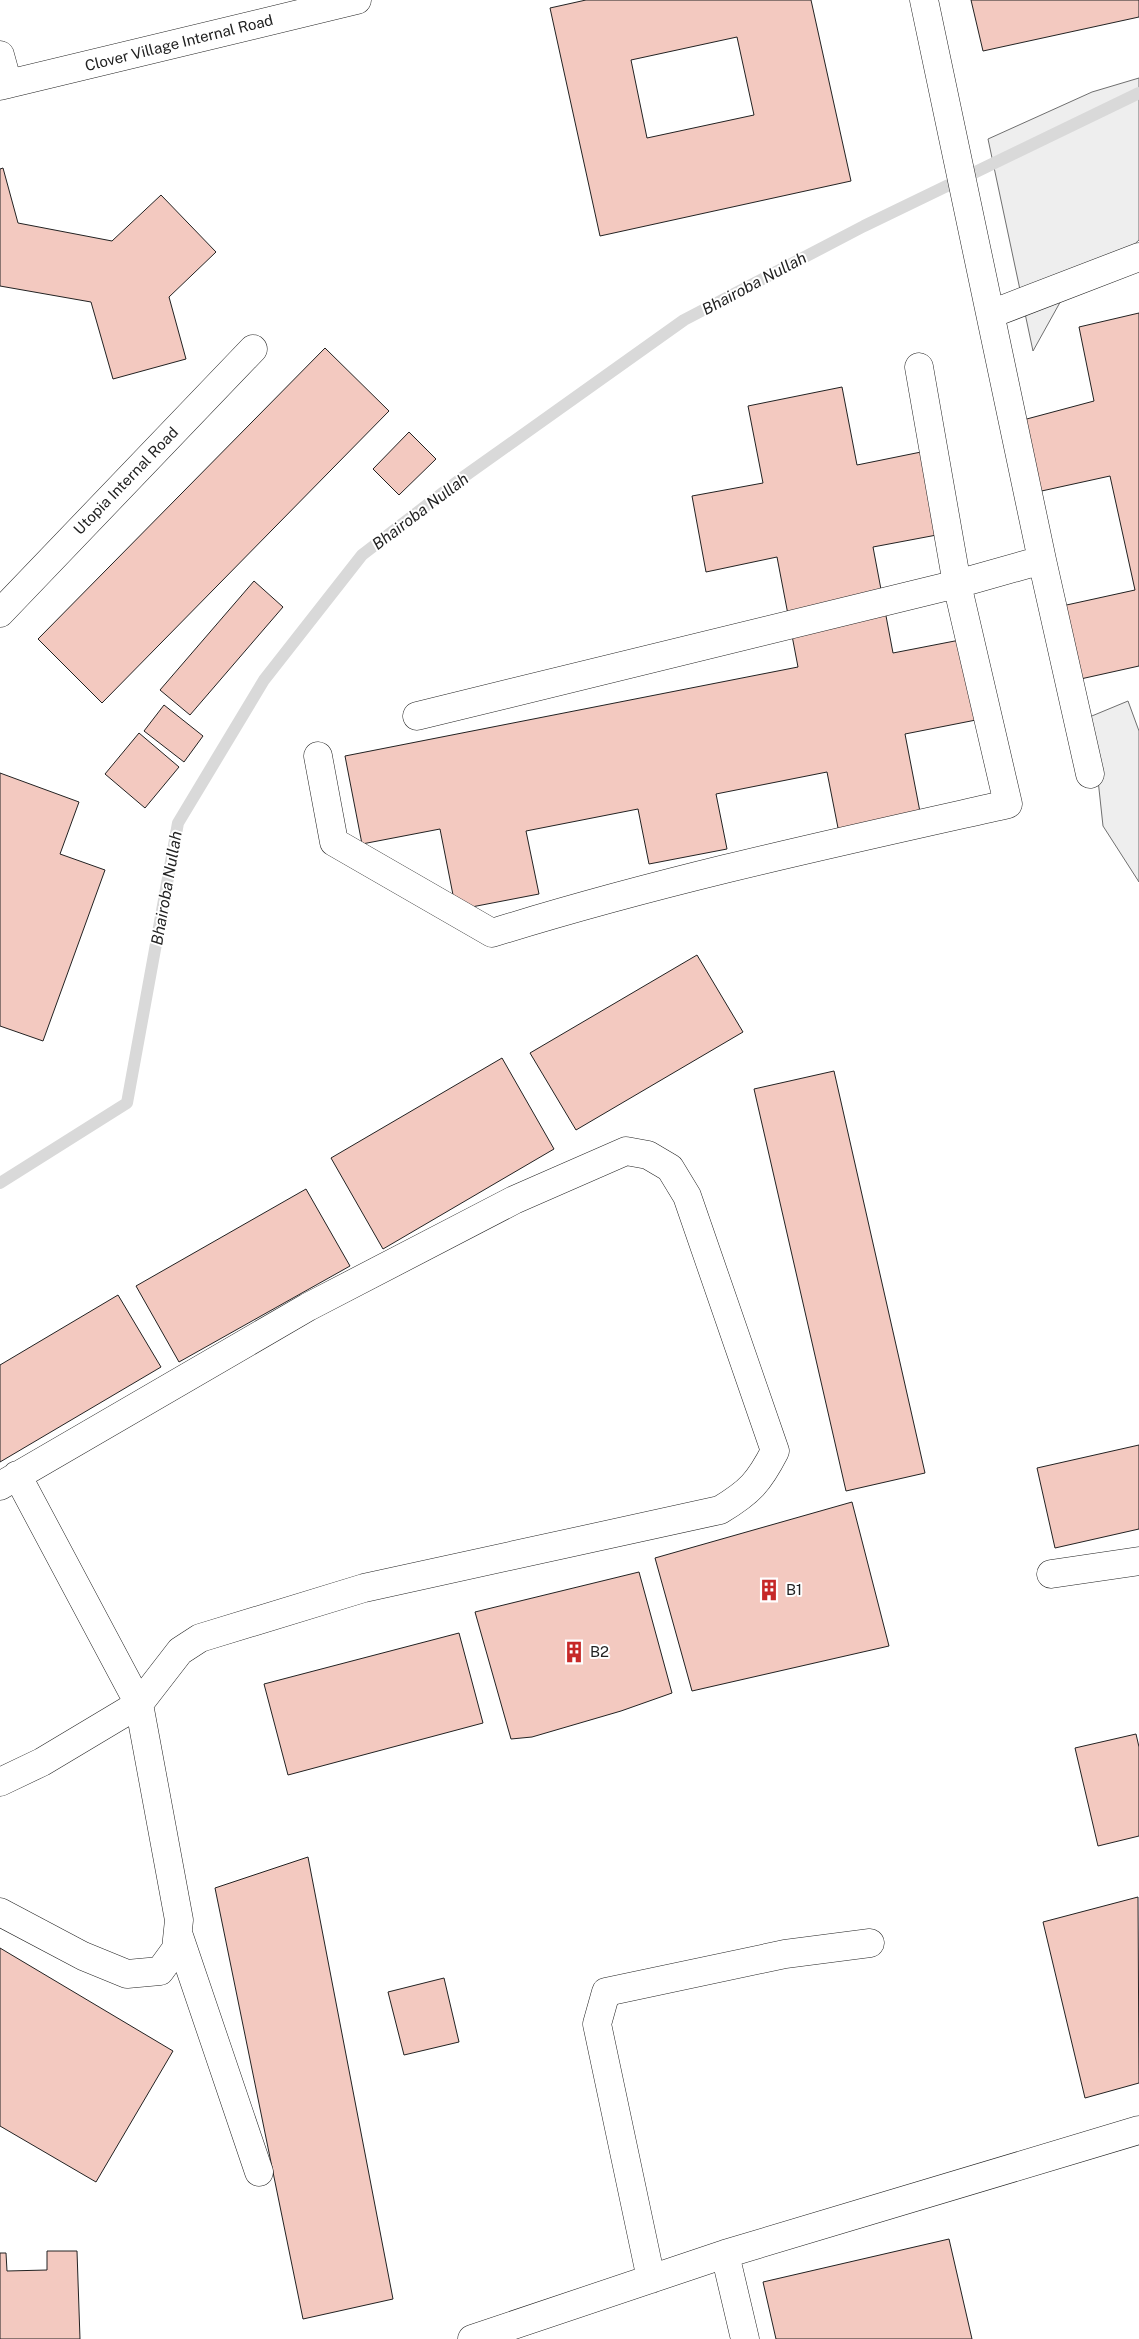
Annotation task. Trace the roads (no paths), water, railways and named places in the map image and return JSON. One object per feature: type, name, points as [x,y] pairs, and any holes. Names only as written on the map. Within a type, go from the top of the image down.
[{"type":"street","name":"Clover Village Internal Road","points":[[4,85],[357,0]]},
{"type":"street","points":[[924,0],[1042,560],[1090,774]]},
{"type":"street","points":[[0,55],[4,85]]},
{"type":"street","points":[[991,314],[1139,257]]},
{"type":"street","name":"Utopia Internal Road","points":[[0,613],[253,350]]},
{"type":"street","points":[[318,756],[334,842],[492,934],[590,903],[757,860],[1008,804],[957,584],[919,367]]},
{"type":"street","points":[[417,716],[957,584],[1042,560]]},
{"type":"street","points":[[0,1782],[42,1762],[139,1704],[180,1651],[207,1636],[364,1588],[720,1510],[744,1495],[762,1475],[775,1451],[687,1196],[670,1168],[648,1155],[626,1151],[514,1200],[308,1307],[8,1480],[139,1704],[179,1920],[176,1949],[160,1971],[127,1974],[83,1956],[0,1912]]},
{"type":"street","points":[[1051,1574],[1139,1561]]},
{"type":"street","points":[[178,1934],[259,2172]]},
{"type":"street","points":[[651,2279],[597,2024],[606,1992],[785,1954],[870,1943]]},
{"type":"street","points":[[472,2339],[725,2254],[1139,2130]]},
{"type":"street","points":[[725,2254],[745,2339]]},
{"type":"waterway","name":"Bhairoba Nullah","points":[[0,1183],[127,1103],[178,823],[264,680],[362,555],[462,478],[684,320],[864,226],[1139,93]]},
{"type":"place","name":"B1","points":[[769,1590]]},
{"type":"place","name":"B2","points":[[574,1652]]}]
